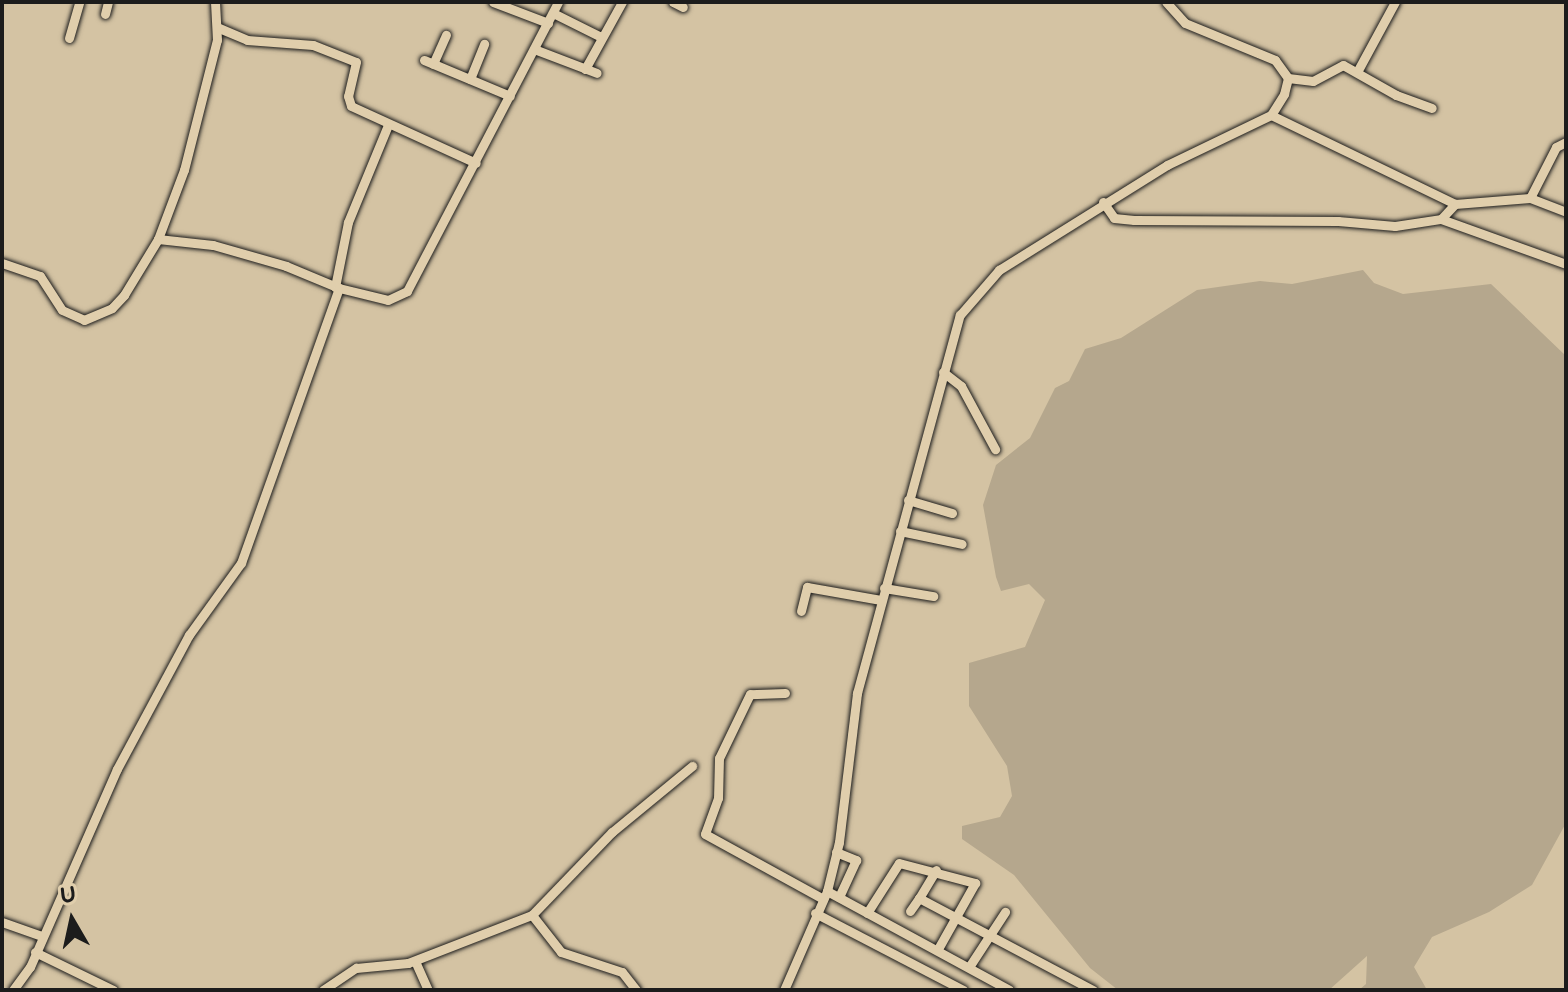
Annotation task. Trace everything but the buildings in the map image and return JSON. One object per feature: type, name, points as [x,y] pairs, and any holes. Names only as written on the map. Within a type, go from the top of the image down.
[{"type":"street","points":[[69,38],[79,2]]},
{"type":"street","points":[[105,14],[108,2]]},
{"type":"street","points":[[2,263],[40,276],[62,310],[90,319],[124,295],[158,239],[184,170],[219,28],[215,2]]},
{"type":"street","points":[[493,2],[548,23]]},
{"type":"street","points":[[158,239],[213,245],[337,288],[388,300],[401,298],[476,163],[558,2]]},
{"type":"street","points":[[585,69],[599,36],[622,2]]},
{"type":"street","points":[[673,2],[683,7]]},
{"type":"street","points":[[1166,2],[1185,23],[1275,60],[1288,78],[1313,81],[1340,65],[1432,108]]},
{"type":"street","points":[[1357,72],[1395,2]]},
{"type":"street","points":[[553,13],[599,36]]},
{"type":"street","points":[[219,28],[247,40],[313,45],[356,62],[349,103],[388,125],[476,163]]},
{"type":"street","points":[[446,35],[429,62],[510,96]]},
{"type":"street","points":[[470,79],[484,44]]},
{"type":"street","points":[[534,49],[597,73]]},
{"type":"street","points":[[784,990],[825,895],[836,852],[857,693],[960,315],[999,270],[1103,202],[1271,115],[1288,78]]},
{"type":"street","points":[[1271,115],[1455,204],[1530,198],[1566,212]]},
{"type":"street","points":[[14,988],[35,952],[117,769],[189,635],[241,563],[337,288],[348,222],[388,125]]},
{"type":"street","points":[[1530,198],[1556,147],[1566,142]]},
{"type":"street","points":[[1103,202],[1109,216],[1134,220],[1395,226],[1441,219],[1566,264]]},
{"type":"street","points":[[1441,219],[1455,204]]},
{"type":"street","points":[[943,372],[961,386],[995,449]]},
{"type":"street","points":[[908,500],[952,513]]},
{"type":"street","points":[[900,531],[962,544]]},
{"type":"street","points":[[801,611],[807,587],[881,600]]},
{"type":"street","points":[[884,588],[933,596]]},
{"type":"street","points":[[785,693],[750,694],[719,758],[719,792],[705,834],[825,895],[839,897],[1009,990]]},
{"type":"street","points":[[323,990],[356,968],[415,961],[532,915],[612,832],[692,766]]},
{"type":"street","points":[[836,852],[856,860],[839,897]]},
{"type":"street","points":[[867,913],[899,863],[936,870],[975,883],[938,949]]},
{"type":"street","points":[[910,911],[936,870]]},
{"type":"street","points":[[919,898],[1093,990]]},
{"type":"street","points":[[969,967],[1005,912]]},
{"type":"street","points":[[815,913],[963,990]]},
{"type":"street","points":[[532,915],[561,952],[622,972],[636,990]]},
{"type":"street","points":[[2,922],[42,936]]},
{"type":"street","points":[[35,952],[113,990]]},
{"type":"street","points":[[415,961],[428,990]]},
{"type":"street","points":[[2,985],[27,990]]},
{"type":"shaded area","points":[[1363,270],[1374,283],[1403,294],[1491,284],[1566,356],[1566,823],[1532,885],[1489,912],[1432,937],[1414,967],[1427,990],[1359,990],[1366,984],[1367,956],[1329,990],[1118,990],[1090,968],[1014,875],[962,839],[962,826],[1000,817],[1012,796],[1007,766],[969,706],[969,663],[1025,647],[1045,600],[1029,584],[1001,591],[983,505],[996,465],[1030,438],[1055,388],[1069,381],[1085,349],[1121,338],[1197,290],[1260,281],[1292,284]]}]
